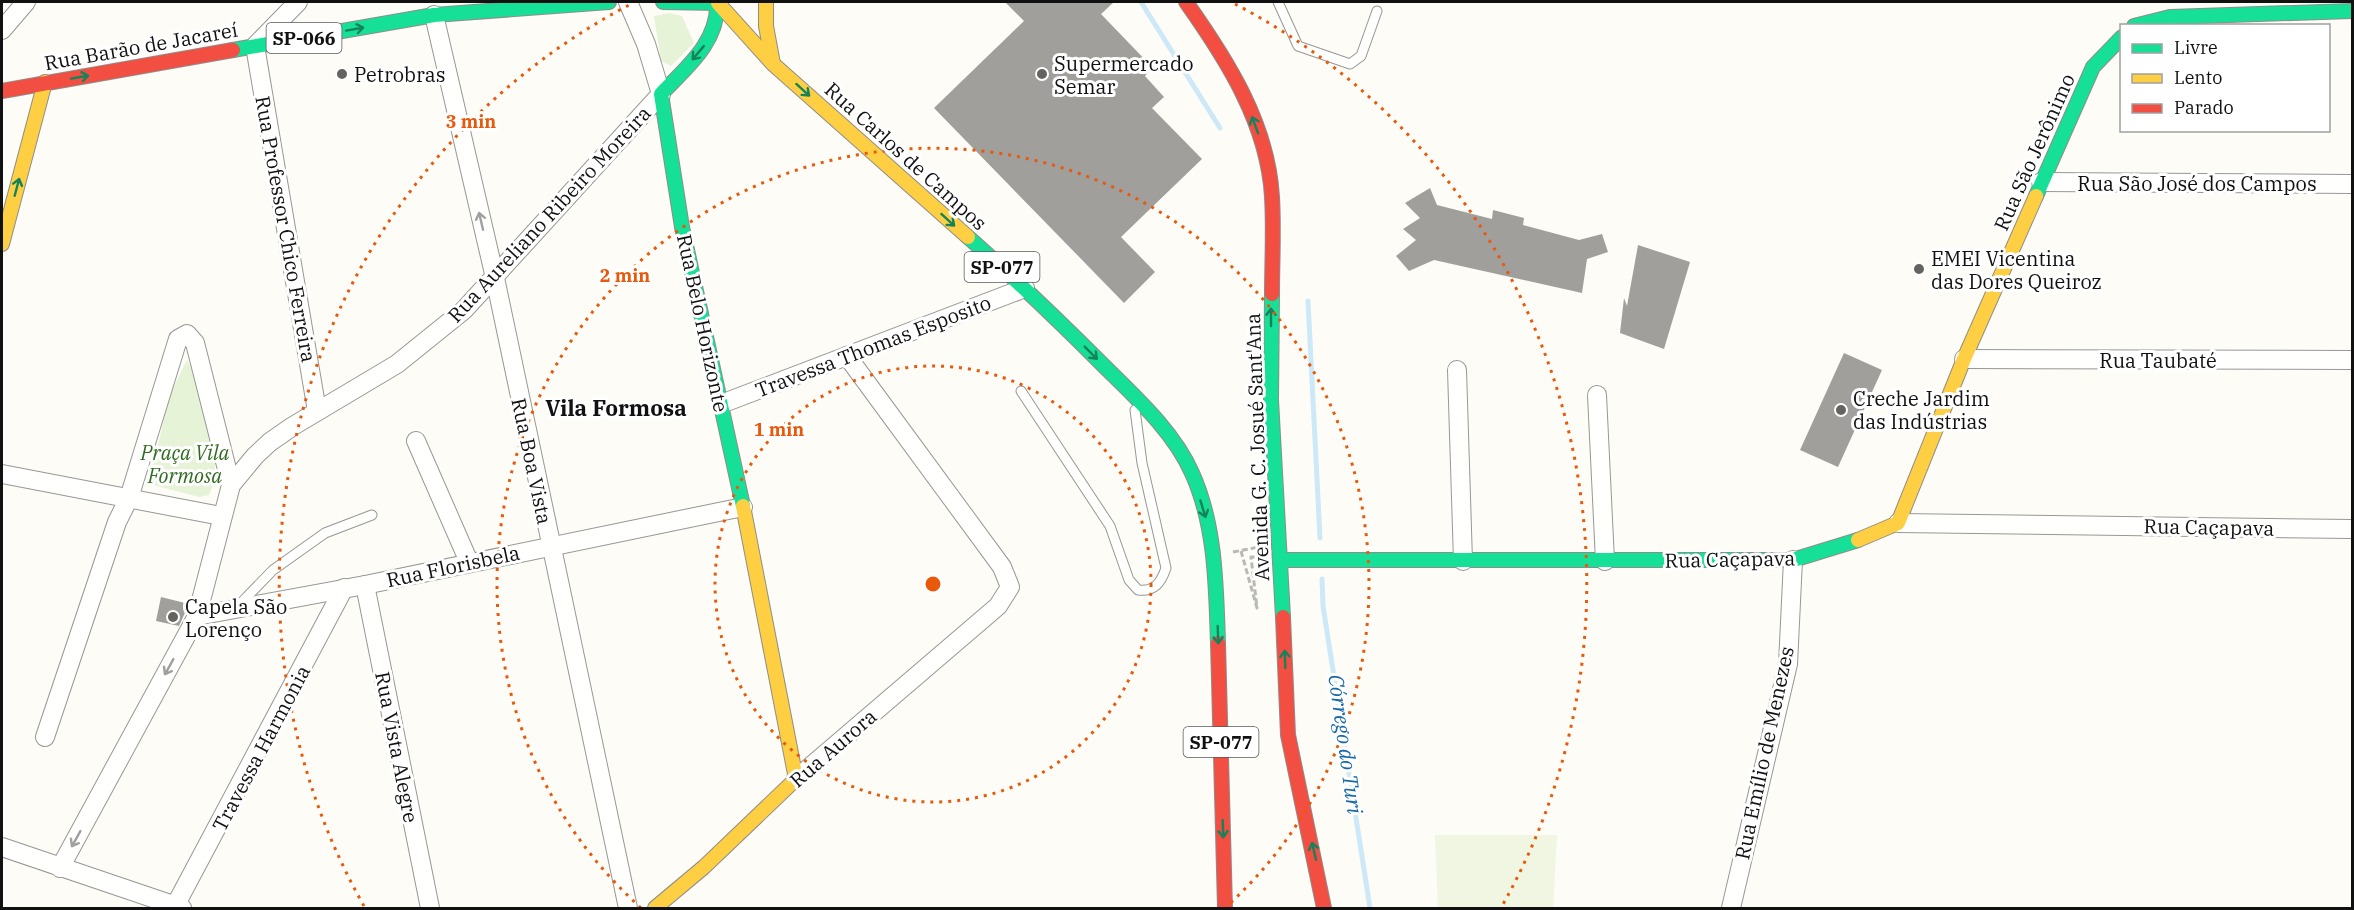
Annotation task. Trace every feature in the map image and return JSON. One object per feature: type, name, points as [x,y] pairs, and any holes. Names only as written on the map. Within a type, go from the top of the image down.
[{"type":"main road","name":"Rua Barão de Jacareí","points":[[2,91],[434,15],[554,3],[609,2]]},
{"type":"main road","points":[[663,2],[719,2]]},
{"type":"main road","name":"Rua Carlos de Campos","points":[[719,2],[773,64],[1025,288],[1134,396],[1168,434],[1192,473],[1214,553],[1216,576],[1225,909]]},
{"type":"main road","name":"Rua Aureliano Ribeiro Moreira","points":[[661,94],[709,39],[719,2]]},
{"type":"main road","points":[[766,2],[766,26],[773,64]]},
{"type":"main road","name":"Avenida G. C. Josué Sant'Ana","points":[[1186,2],[1218,47],[1248,104],[1264,149],[1272,196],[1271,400],[1281,560],[1288,735],[1321,884],[1324,909]]},
{"type":"main road","points":[[2142,24],[2170,17],[2352,11]]},
{"type":"main road","name":"Rua São Jerônimo","points":[[1898,524],[1964,359],[2041,182],[2094,67],[2120,38]]},
{"type":"main road","points":[[2,244],[45,82]]},
{"type":"main road","name":"Rua Belo Horizonte","points":[[661,94],[682,227],[743,507],[796,779]]},
{"type":"main road","name":"Rua Caçapava","points":[[1281,560],[1793,560],[1855,542],[1898,524]]},
{"type":"main road","name":"Rua Aurora","points":[[655,909],[704,867],[796,779]]},
{"type":"street","points":[[2,30],[26,2]]},
{"type":"street","points":[[255,46],[298,2]]},
{"type":"street","name":"Rua Belo Horizonte","points":[[628,2],[646,44],[661,94]]},
{"type":"street","name":"Rua Boa Vista","points":[[434,15],[495,278],[628,909]]},
{"type":"street","name":"Rua Professor Chico Ferreira","points":[[255,46],[318,411]]},
{"type":"street","name":"Rua Aureliano Ribeiro Moreira","points":[[60,868],[197,616],[215,553],[221,516],[231,485],[270,442],[397,364],[428,341],[495,278],[661,94]]},
{"type":"street","name":"Rua São José dos Campos","points":[[2041,182],[2352,184]]},
{"type":"street","name":"Travessa Thomas Esposito","points":[[721,404],[1025,288]]},
{"type":"street","points":[[45,737],[117,522],[129,498],[178,339],[187,334],[195,343],[231,485]]},
{"type":"street","name":"Rua Aurora","points":[[796,779],[998,606],[1010,587],[1002,567],[847,356]]},
{"type":"street","name":"Rua Taubaté","points":[[1964,359],[2352,360]]},
{"type":"street","points":[[1457,370],[1463,561]]},
{"type":"street","points":[[1597,395],[1605,561]]},
{"type":"street","points":[[416,441],[469,562]]},
{"type":"street","points":[[2,474],[221,516]]},
{"type":"street","name":"Rua Florisbela","points":[[197,616],[365,585],[743,507]]},
{"type":"street","name":"Rua Caçapava","points":[[1898,524],[2352,529]]},
{"type":"street","name":"Rua Emílio de Menezes","points":[[1731,909],[1788,664],[1793,560]]},
{"type":"street","name":"Rua Vista Alegre","points":[[365,585],[430,909]]},
{"type":"street","name":"Travessa Harmonia","points":[[177,908],[344,588]]},
{"type":"street","points":[[2,847],[177,908]]},
{"type":"lane","points":[[1278,2],[1298,46],[1350,64],[1361,56],[1377,11]]},
{"type":"lane","points":[[1021,392],[1110,526],[1129,580],[1138,590],[1146,591],[1155,588],[1163,578],[1166,568],[1142,464],[1134,396]]},
{"type":"lane","points":[[236,609],[273,570],[325,533],[372,515]]},
{"type":"path","points":[[1214,553],[1249,551],[1269,543]]},
{"type":"green space","points":[[669,13],[682,16],[694,43],[671,66],[661,61],[654,16]]},
{"type":"green space","name":"Praça Vila Formosa","points":[[187,360],[206,408],[214,445],[214,480],[209,495],[199,497],[153,485],[150,479],[170,394]]},
{"type":"green space","points":[[1435,835],[1557,835],[1553,908],[1438,908]]},
{"type":"building","points":[[1005,2],[1114,2],[1101,14],[1153,68],[1145,76],[1164,97],[1152,108],[1202,159],[1121,237],[1155,272],[1124,303],[934,108],[1024,21]]},
{"type":"building","points":[[1430,188],[1437,205],[1492,219],[1493,210],[1524,218],[1523,225],[1579,240],[1602,234],[1608,252],[1587,259],[1582,293],[1434,260],[1409,271],[1396,256],[1416,240],[1403,229],[1420,218],[1405,203]]},
{"type":"building","points":[[1638,245],[1690,262],[1664,349],[1620,333],[1624,298],[1627,306]]},
{"type":"building","name":"Creche Jardim das Indústrias","points":[[1844,353],[1882,370],[1838,467],[1800,450]]},
{"type":"building","name":"Capela São Lorenço","points":[[161,597],[189,604],[179,626],[156,621]]},
{"type":"waterway","name":"Córrego do Turi","points":[[1141,2],[1220,128]]},
{"type":"waterway","name":"Córrego do Turi","points":[[1308,301],[1320,538]]},
{"type":"waterway","name":"Córrego do Turi","points":[[1322,579],[1323,606],[1370,908]]},
{"type":"traffic: fast","points":[[233,50],[434,15],[609,2]]},
{"type":"traffic: fast","points":[[663,2],[718,3]]},
{"type":"traffic: fast","points":[[717,2],[713,30],[707,42],[690,64],[661,94],[682,227],[743,506]]},
{"type":"traffic: fast","points":[[2142,24],[2170,17],[2352,11]]},
{"type":"traffic: fast","points":[[2036,196],[2093,67],[2120,39]]},
{"type":"traffic: fast","points":[[968,237],[1139,400],[1184,457],[1200,493],[1210,535],[1218,643]]},
{"type":"traffic: fast","points":[[1272,294],[1271,400],[1283,617]]},
{"type":"traffic: fast","points":[[1281,560],[1793,560],[1858,540]]},
{"type":"traffic: slow","points":[[766,2],[766,26],[773,64]]},
{"type":"traffic: slow","points":[[718,3],[773,64],[968,237]]},
{"type":"traffic: slow","points":[[2,244],[45,82]]},
{"type":"traffic: slow","points":[[1858,540],[1898,523],[1964,359],[2036,196]]},
{"type":"traffic: slow","points":[[655,908],[704,867],[796,779],[743,506]]},
{"type":"traffic: jam","points":[[1186,2],[1230,70],[1243,94],[1263,144],[1272,197],[1272,294]]},
{"type":"traffic: jam","points":[[2,91],[233,50]]},
{"type":"traffic: jam","points":[[1283,617],[1288,735],[1324,908]]},
{"type":"traffic: jam","points":[[1218,643],[1225,908]]},
{"type":"place","name":"Petrobras","points":[[342,74]]},
{"type":"place","name":"Supermercado Semar","points":[[1042,74]]},
{"type":"place","name":"EMEI Vicentina das Dores Queiroz","points":[[1919,269]]},
{"type":"place","name":"Creche Jardim das Indústrias","points":[[1841,410]]},
{"type":"place","name":"Capela São Lorenço","points":[[173,617]]},
{"type":"district","name":"Vila Formosa","points":[[616,407]]}]
